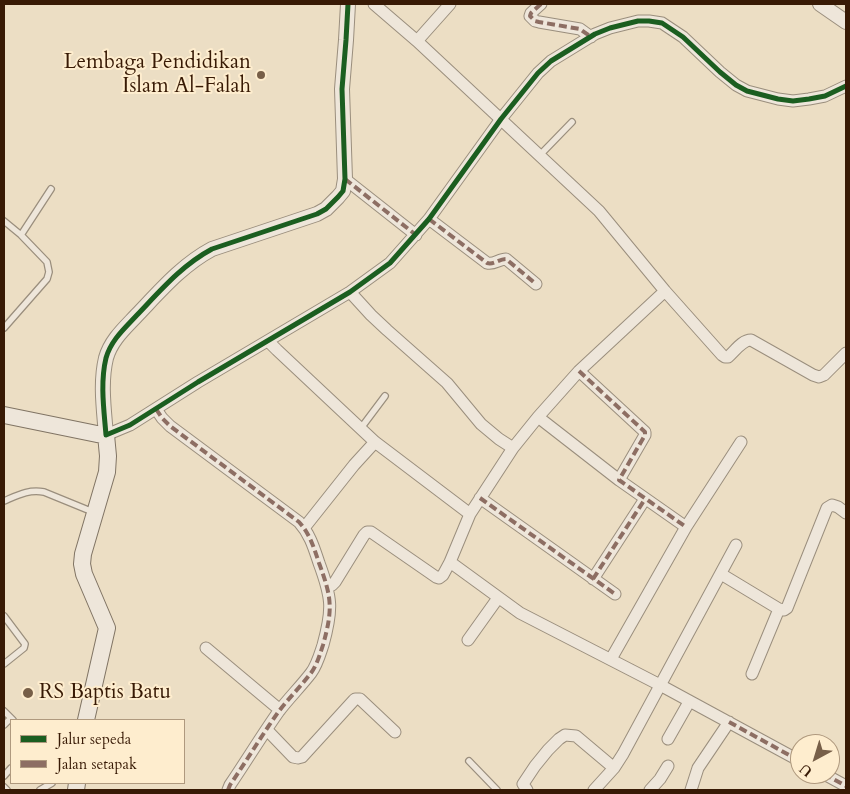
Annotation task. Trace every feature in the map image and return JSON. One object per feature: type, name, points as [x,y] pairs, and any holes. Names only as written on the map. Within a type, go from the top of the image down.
[{"type":"main road","points":[[4,415],[106,435],[107,472],[83,554],[82,564],[84,574],[107,628],[86,719]]},
{"type":"street","points":[[348,4],[342,89],[345,179],[343,191],[326,209],[317,214],[212,249],[192,262],[156,295],[114,341],[107,356],[104,370],[103,395],[106,435],[130,425],[198,382],[350,292],[390,263],[429,219],[501,119],[538,73],[551,61],[603,31],[638,21],[662,23],[684,37],[736,85],[747,91],[778,99],[793,101],[810,99],[825,96],[846,86]]},
{"type":"street","points":[[374,4],[417,41],[598,211],[665,292],[722,355],[728,357],[744,342],[751,340],[813,375],[819,376],[824,375],[846,354]]},
{"type":"street","points":[[417,41],[450,4]]},
{"type":"street","points":[[541,4],[530,13],[534,20],[580,28],[591,37]]},
{"type":"street","points":[[820,4],[846,22]]},
{"type":"street","points":[[345,179],[416,235]]},
{"type":"street","points":[[429,219],[487,263],[491,264],[506,259],[536,284]]},
{"type":"street","points":[[350,292],[371,315],[447,383],[481,424],[499,439],[514,448]]},
{"type":"street","points":[[328,587],[335,582],[367,532],[371,532],[440,578],[450,562],[470,514],[514,448],[538,417],[579,371],[665,292]]},
{"type":"street","points":[[268,340],[375,442],[470,514]]},
{"type":"street","points":[[579,371],[645,432],[619,480]]},
{"type":"street","points":[[156,409],[170,426],[304,528],[310,537],[328,587],[330,598],[329,620],[320,656],[312,672],[280,710],[228,790]]},
{"type":"street","points":[[538,417],[619,480],[686,527]]},
{"type":"street","points":[[304,528],[354,465],[375,442]]},
{"type":"street","points":[[611,659],[686,527],[741,442]]},
{"type":"street","points":[[480,498],[615,594]]},
{"type":"street","points":[[593,579],[645,499]]},
{"type":"street","points":[[721,574],[778,609],[784,610],[787,608],[827,508],[832,505],[846,513]]},
{"type":"street","points":[[594,790],[614,768],[623,754],[736,545]]},
{"type":"street","points":[[450,562],[520,613],[611,659],[790,756]]},
{"type":"street","points":[[468,640],[498,598]]},
{"type":"street","points":[[752,674],[778,609]]},
{"type":"street","points":[[206,648],[280,710]]},
{"type":"street","points":[[267,730],[293,757],[298,758],[354,700],[360,699],[395,732]]},
{"type":"street","points":[[668,739],[689,702]]},
{"type":"street","points":[[691,790],[698,768],[729,722]]},
{"type":"street","points":[[522,788],[535,766],[548,750],[565,735],[576,736],[614,768]]},
{"type":"street","points":[[650,790],[668,766]]},
{"type":"lane","points":[[540,155],[572,122]]},
{"type":"lane","points":[[21,235],[50,189]]},
{"type":"lane","points":[[4,221],[48,262],[49,272],[47,278],[4,328]]},
{"type":"lane","points":[[360,429],[385,396]]},
{"type":"lane","points":[[4,501],[26,492],[38,491],[95,513]]},
{"type":"lane","points":[[4,616],[25,646],[4,664]]},
{"type":"lane","points":[[4,710],[12,719]]},
{"type":"lane","points":[[469,761],[497,790]]},
{"type":"lane","points":[[4,786],[7,790]]},
{"type":"marked path","points":[[541,4],[531,13],[530,16],[535,21],[580,29],[591,37]]},
{"type":"marked path","points":[[345,179],[416,235]]},
{"type":"marked path","points":[[429,219],[487,263],[506,259],[536,284]]},
{"type":"marked path","points":[[579,371],[645,432],[619,480],[686,527]]},
{"type":"marked path","points":[[156,409],[170,426],[299,522],[306,531],[313,547],[329,595],[330,612],[323,645],[315,667],[279,711],[228,790]]},
{"type":"marked path","points":[[480,498],[615,594]]},
{"type":"marked path","points":[[593,579],[645,499]]},
{"type":"marked path","points":[[729,722],[790,756]]},
{"type":"marked path","points":[[840,783],[846,786]]},
{"type":"cycle path","points":[[348,4],[342,89],[345,179],[343,191],[326,209],[317,214],[212,249],[201,255],[163,288],[119,335],[108,352],[104,367],[103,387],[106,435],[130,425],[198,382],[350,292],[390,263],[429,219],[501,119],[538,73],[551,61],[595,34],[638,21],[662,23],[683,37],[736,85],[747,91],[778,99],[793,101],[825,96],[846,86]]},
{"type":"place","name":"Lembaga Pendidikan Islam Al-Falah","points":[[261,75]]},
{"type":"place","name":"RS Baptis Batu","points":[[28,693]]}]
